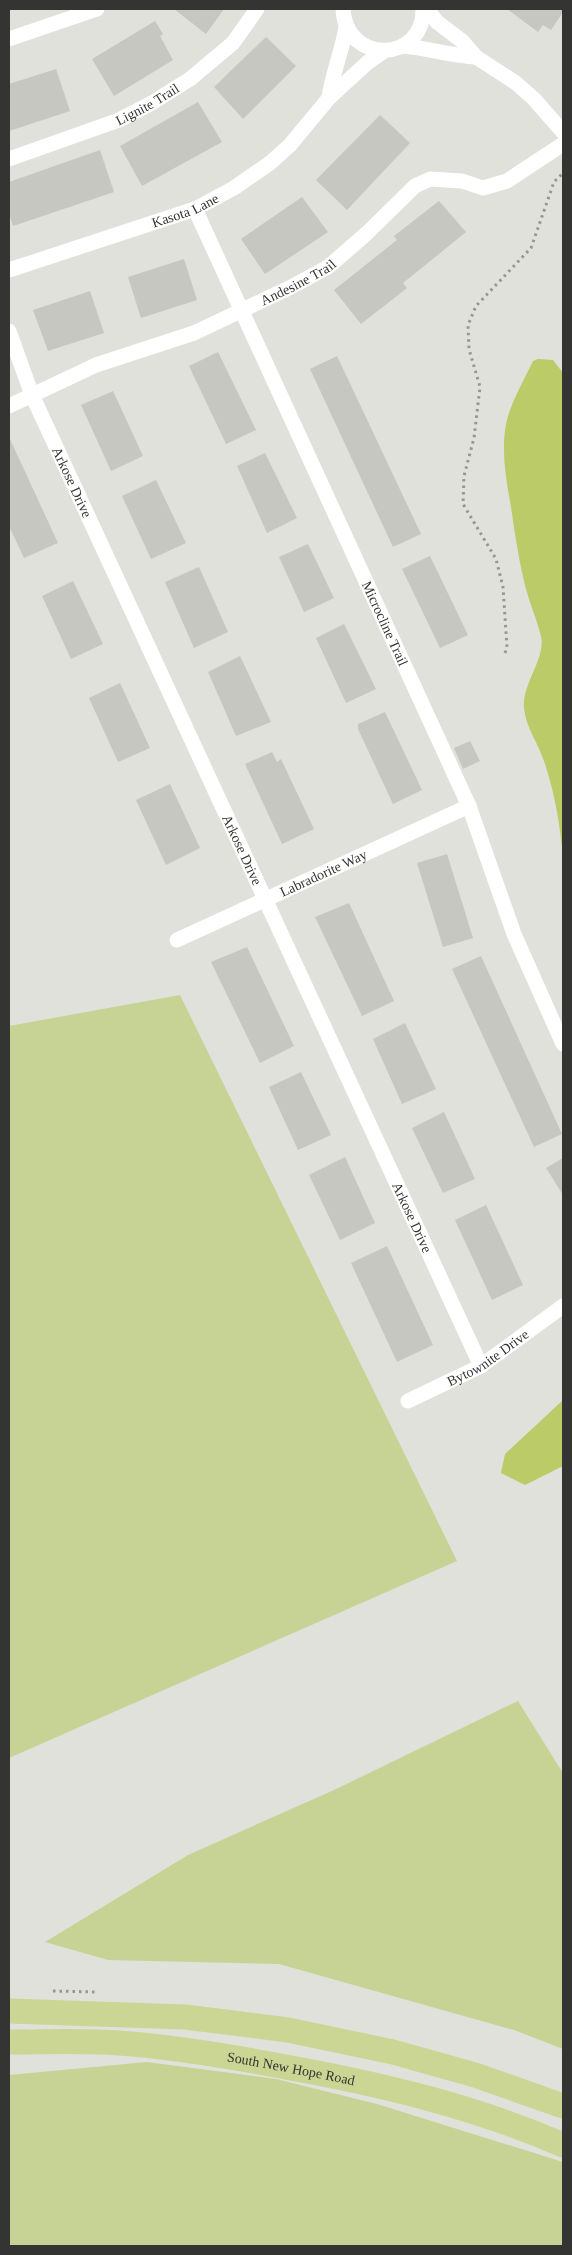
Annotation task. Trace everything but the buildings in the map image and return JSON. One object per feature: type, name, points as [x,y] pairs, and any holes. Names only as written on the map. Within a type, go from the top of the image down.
[{"type":"main road","points":[[9,2011],[185,2017],[288,2030],[393,2052],[475,2075],[563,2106]]},
{"type":"main road","name":"South New Hope Road","points":[[9,2042],[118,2043],[216,2054],[362,2081],[457,2106],[525,2128],[563,2144]]},
{"type":"street","points":[[9,39],[97,9]]},
{"type":"street","name":"Lignite Trail","points":[[9,159],[119,120],[150,104],[190,78],[233,42],[257,9]]},
{"type":"street","name":"Kasota Lane","points":[[329,98],[332,78],[338,62],[346,27],[343,9]]},
{"type":"street","points":[[403,46],[413,38],[420,28],[425,9]]},
{"type":"street","points":[[425,9],[437,22],[462,41],[476,57],[516,82],[534,98],[563,132]]},
{"type":"street","points":[[346,27],[362,45],[373,50],[384,51]]},
{"type":"street","points":[[403,46],[424,47],[456,56],[476,57]]},
{"type":"street","name":"Kasota Lane","points":[[9,270],[195,209],[234,188],[270,163],[290,145],[329,98],[367,63],[384,51],[403,46]]},
{"type":"street","name":"Andesine Trail","points":[[9,406],[96,365],[194,333],[291,287],[328,267],[366,234],[415,186],[430,179],[462,181],[483,188],[507,181],[563,144]]},
{"type":"street","name":"Microcline Trail","points":[[195,209],[469,806],[514,934],[563,1044]]},
{"type":"street","name":"Arkose Drive","points":[[9,330],[32,395],[481,1366]]},
{"type":"street","name":"Labradorite Way","points":[[177,940],[469,806]]},
{"type":"street","name":"Bytownite Drive","points":[[408,1401],[481,1366],[563,1306]]},
{"type":"path","points":[[506,653],[503,587],[496,558],[463,504],[464,476],[474,438],[480,387],[469,349],[468,325],[476,306],[531,248],[554,182],[563,173]]},
{"type":"shaded area","points":[[538,359],[553,360],[563,373],[563,857],[559,821],[548,773],[525,715],[524,699],[542,645],[538,624],[521,569],[507,486],[504,455],[506,424],[511,408],[533,361]]},
{"type":"shaded area","points":[[180,995],[457,1561],[9,1758],[9,1026]]},
{"type":"shaded area","points":[[563,1400],[563,1466],[525,1485],[501,1473],[505,1454]]},
{"type":"shaded area","points":[[518,1701],[563,1773],[563,2049],[514,2030],[279,1964],[108,1960],[45,1942],[188,1855],[334,1790]]},
{"type":"shaded area","points":[[147,2062],[276,2079],[377,2104],[563,2162],[563,2246],[9,2246],[9,2075]]}]
